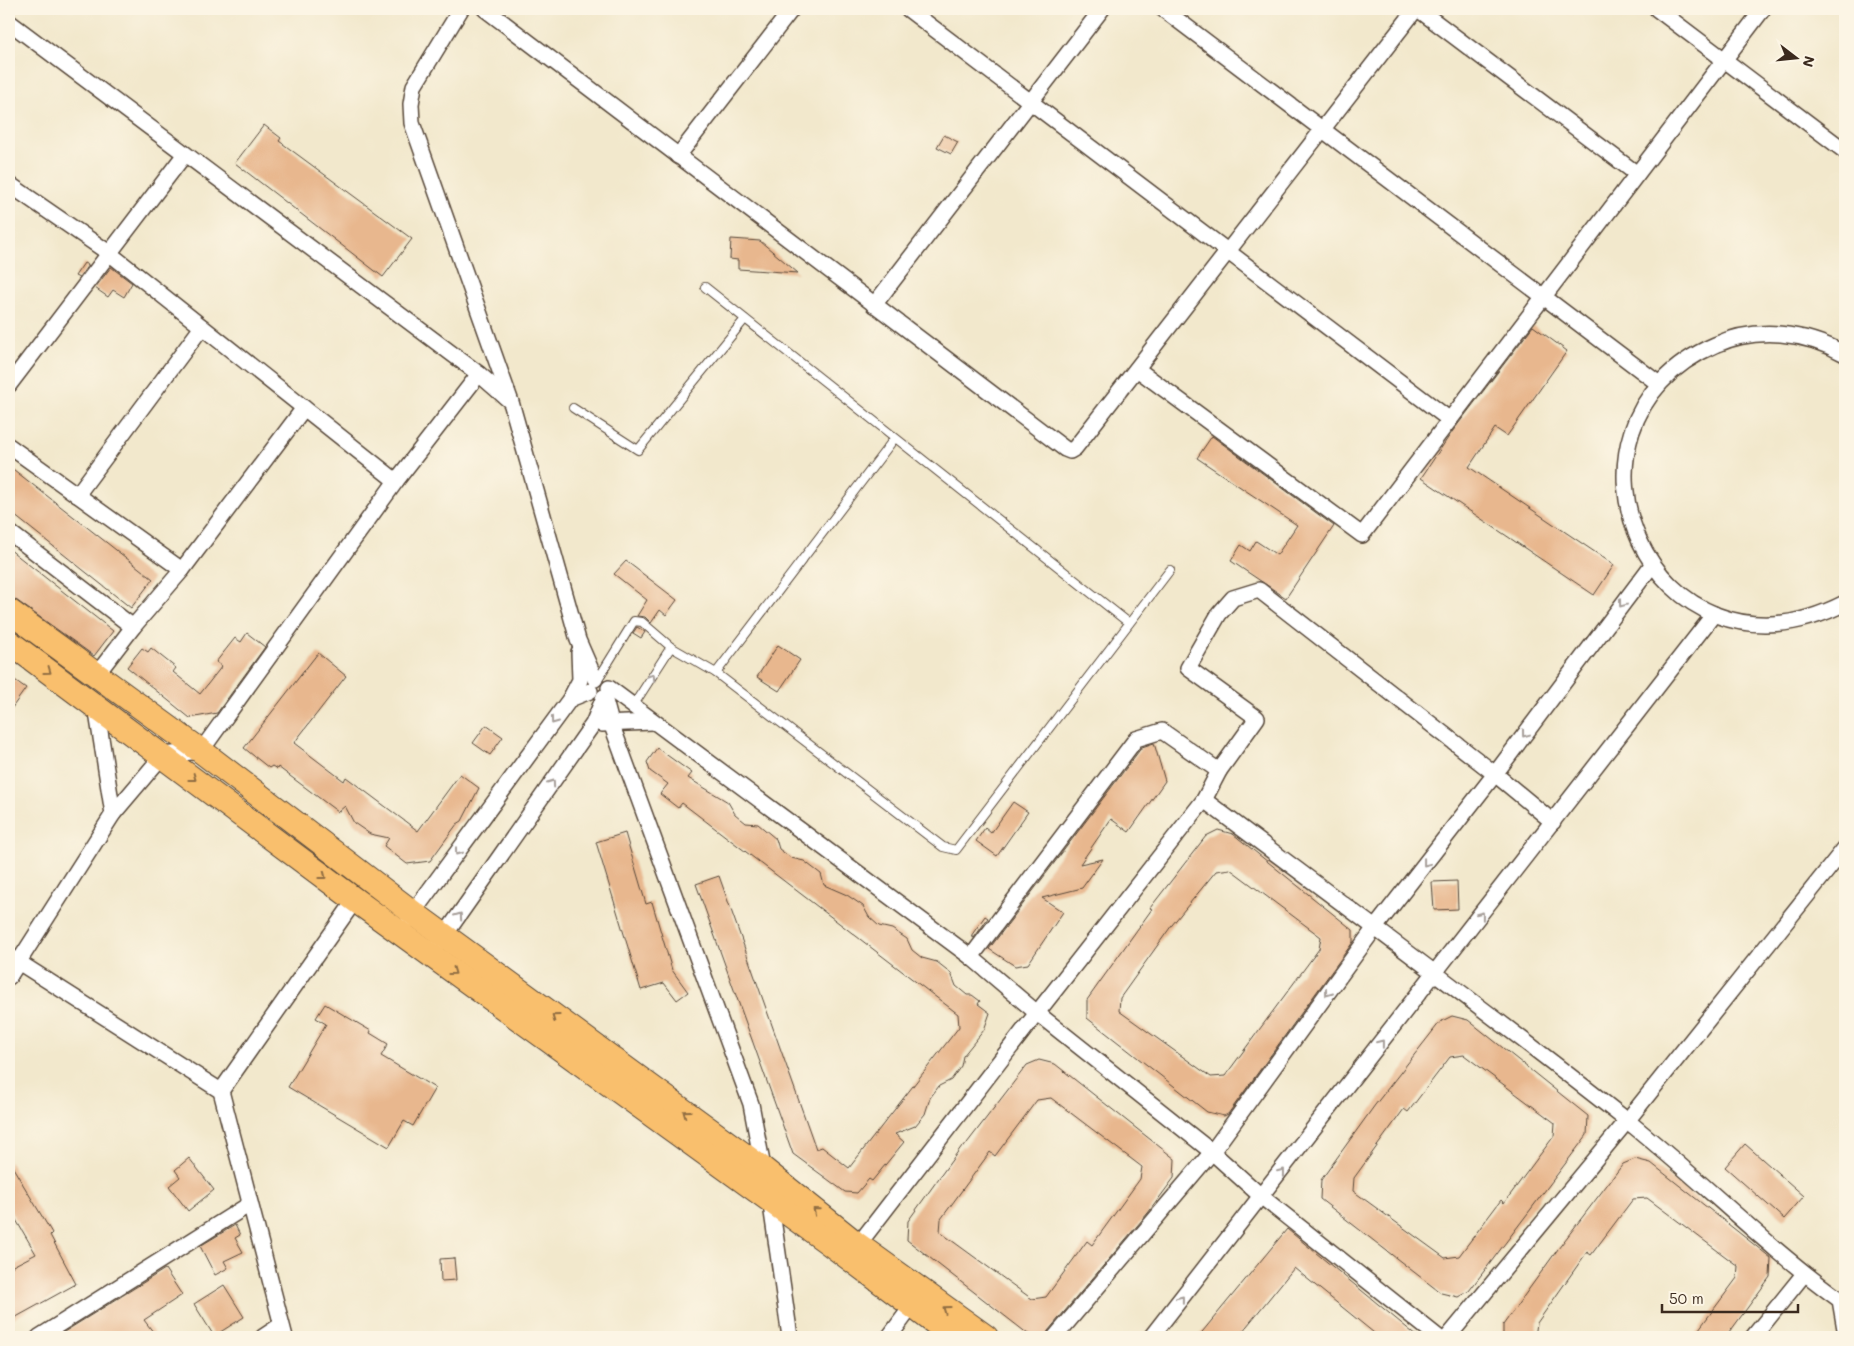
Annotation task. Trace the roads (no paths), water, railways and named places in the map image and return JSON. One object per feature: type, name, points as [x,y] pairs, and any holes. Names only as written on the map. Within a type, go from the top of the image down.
[{"type":"main road","points":[[14,615],[201,750],[406,922],[430,955],[954,1337]]},
{"type":"main road","points":[[9,642],[355,900],[445,936],[763,1169],[858,1246],[986,1337]]},
{"type":"street","points":[[461,9],[414,86],[411,104],[412,123],[511,402],[578,640],[599,687],[751,1104],[771,1202],[790,1337]]},
{"type":"street","points":[[485,9],[874,305],[1070,451],[1075,448],[1417,9],[1637,174]]},
{"type":"street","points":[[678,156],[792,9]]},
{"type":"street","points":[[908,9],[1450,420]]},
{"type":"street","points":[[874,305],[1102,9]]},
{"type":"street","points":[[1163,9],[1659,384]]},
{"type":"street","points":[[1657,9],[1845,152]]},
{"type":"street","points":[[1137,369],[1362,535],[1764,9]]},
{"type":"street","points":[[9,22],[479,374],[511,402]]},
{"type":"street","points":[[9,385],[185,154]]},
{"type":"street","points":[[9,184],[109,253],[396,481]]},
{"type":"street","points":[[77,495],[202,327]]},
{"type":"street","points":[[1845,354],[1804,337],[1778,333],[1751,334],[1725,340],[1701,351],[1678,365],[1659,384],[1641,411],[1629,441],[1624,473],[1626,505],[1636,536],[1652,565],[1679,594],[1714,614],[1740,622],[1768,625],[1796,623],[1822,615],[1845,603]]},
{"type":"street","points":[[9,977],[14,959],[113,814],[162,755],[201,750],[396,481],[479,374]]},
{"type":"street","points":[[97,674],[133,627],[182,570],[304,408]]},
{"type":"street","points":[[9,446],[182,570]]},
{"type":"street","points":[[9,532],[133,627]]},
{"type":"street","points":[[1055,1337],[1212,1152],[1374,929],[1495,774],[1652,565]]},
{"type":"street","points":[[858,1246],[1036,1013],[1204,800],[1219,771],[1257,718],[1188,668],[1219,614],[1233,598],[1259,590],[1495,774],[1553,822]]},
{"type":"street","points":[[1151,1337],[1262,1197],[1714,614]]},
{"type":"street","points":[[406,922],[570,699],[580,680],[578,640]]},
{"type":"street","points":[[570,699],[599,687]]},
{"type":"street","points":[[599,687],[633,706],[971,956],[1036,1013],[1212,1152],[1262,1197],[1438,1337]]},
{"type":"street","points":[[430,955],[593,724],[599,687]]},
{"type":"street","points":[[96,706],[113,814]]},
{"type":"street","points":[[593,724],[653,722]]},
{"type":"street","points":[[971,956],[1136,739],[1162,731],[1219,771]]},
{"type":"street","points":[[1204,800],[1374,929],[1436,973],[1627,1120],[1804,1274],[1840,1300],[1845,1329]]},
{"type":"street","points":[[1448,1337],[1627,1120],[1845,848]]},
{"type":"street","points":[[221,1091],[355,900]]},
{"type":"street","points":[[14,959],[221,1091],[283,1331],[264,1337]]},
{"type":"street","points":[[39,1337],[250,1204]]},
{"type":"street","points":[[1753,1337],[1804,1274]]},
{"type":"street","points":[[889,1337],[912,1306]]},
{"type":"lane","points":[[705,288],[1129,623]]},
{"type":"lane","points":[[573,408],[638,450],[745,319]]},
{"type":"lane","points":[[716,673],[894,439]]},
{"type":"lane","points":[[599,687],[634,622],[642,622],[671,648],[716,673],[943,847],[956,850],[1170,570]]},
{"type":"lane","points":[[633,706],[671,648]]}]
